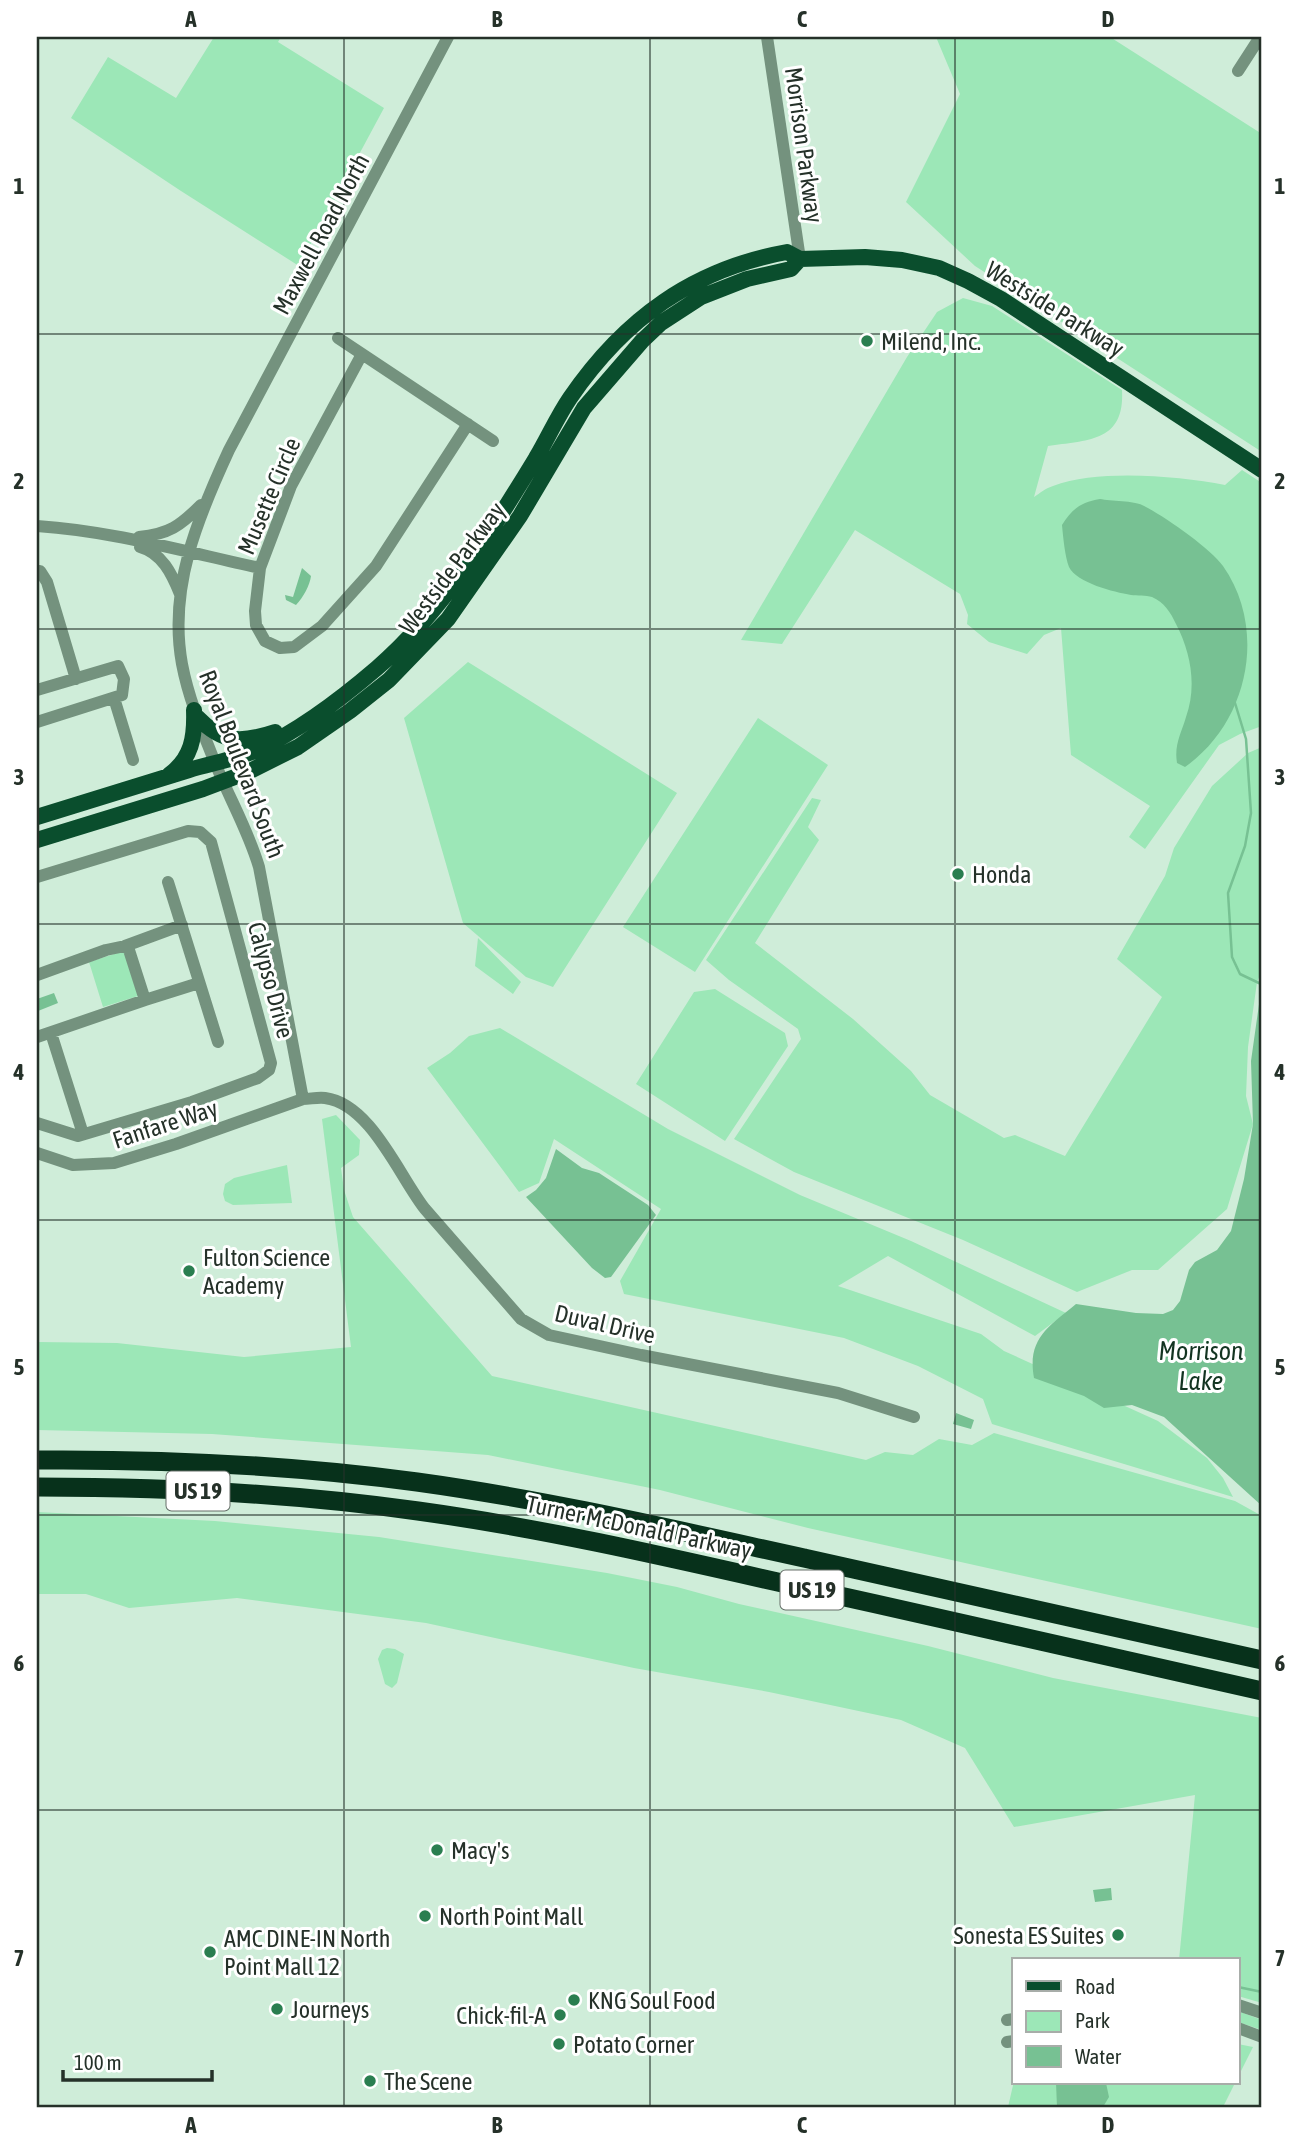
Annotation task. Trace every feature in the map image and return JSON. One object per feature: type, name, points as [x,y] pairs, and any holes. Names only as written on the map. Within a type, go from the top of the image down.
[{"type":"highway","name":"Turner McDonald Parkway","points":[[37,1460],[147,1461],[296,1469],[417,1482],[529,1499],[1262,1660]]},
{"type":"highway","name":"Turner McDonald Parkway","points":[[37,1488],[135,1488],[253,1494],[415,1510],[509,1525],[629,1549],[1262,1691]]},
{"type":"main road","name":"Westside Parkway","points":[[37,817],[241,756],[262,747],[307,720],[378,667],[435,608],[505,506],[570,399],[630,328],[672,295],[719,270],[788,252],[800,259],[883,258],[939,268],[1001,299],[1262,470]]},
{"type":"main road","name":"Westside Parkway","points":[[37,840],[223,782],[270,762],[326,729],[389,680],[448,620],[484,570],[551,466],[584,408],[621,362],[661,323],[701,298],[725,286],[791,269],[800,259]]},
{"type":"main road","points":[[196,713],[212,731],[241,741],[307,720]]},
{"type":"main road","points":[[165,778],[181,764],[192,746],[196,713]]},
{"type":"street","name":"Maxwell Road North","points":[[229,450],[448,37]]},
{"type":"street","name":"Morrison Parkway","points":[[767,37],[800,259]]},
{"type":"street","points":[[1238,71],[1260,37]]},
{"type":"street","points":[[338,338],[494,441]]},
{"type":"street","name":"Musette Circle","points":[[362,354],[291,486],[260,568],[255,611],[256,625],[265,641],[280,648],[294,647],[322,626],[376,566],[468,424]]},
{"type":"street","name":"Royal Boulevard South","points":[[229,450],[206,499],[187,553],[181,598],[181,661],[196,713],[215,763],[260,867],[303,1099]]},
{"type":"street","points":[[131,539],[178,527],[206,499]]},
{"type":"street","points":[[37,526],[131,539],[260,568]]},
{"type":"street","points":[[86,531],[148,549],[158,556],[166,565],[181,598]]},
{"type":"street","points":[[37,571],[47,582],[76,679]]},
{"type":"street","points":[[37,690],[118,666],[124,679],[122,695],[37,722]]},
{"type":"street","points":[[114,698],[133,760]]},
{"type":"street","name":"Calypso Drive","points":[[37,877],[188,831],[200,832],[211,842],[271,1063],[269,1070],[258,1078],[192,1102],[78,1136],[37,1123]]},
{"type":"street","points":[[168,882],[218,1042]]},
{"type":"street","points":[[37,975],[182,925]]},
{"type":"street","points":[[125,946],[129,950],[145,1000]]},
{"type":"street","points":[[37,1037],[199,983]]},
{"type":"street","points":[[51,1032],[83,1134]]},
{"type":"street","name":"Fanfare Way","points":[[37,1153],[73,1165],[114,1163],[303,1099]]},
{"type":"street","name":"Duval Drive","points":[[303,1099],[333,1100],[354,1111],[369,1124],[418,1199],[521,1320],[533,1328],[550,1335],[641,1355],[838,1393],[914,1417]]},
{"type":"street","points":[[1240,2006],[1262,2013]]},
{"type":"street","points":[[1240,2029],[1262,2037]]},
{"type":"green space","points":[[214,37],[281,37],[278,42],[384,108],[299,266],[71,118],[108,57],[176,98]]},
{"type":"green space","points":[[936,37],[1110,37],[1262,134],[1262,452],[975,266],[906,202],[960,94]]},
{"type":"green space","points":[[963,298],[992,306],[1122,390],[1117,420],[1110,429],[1090,439],[1048,446],[1034,497],[1050,487],[1093,477],[1162,477],[1225,485],[1242,470],[1262,483],[1262,726],[1219,745],[1145,849],[1129,837],[1150,806],[1071,755],[1061,628],[1044,635],[1027,654],[989,642],[967,624],[968,615],[960,594],[855,530],[782,644],[741,640],[907,357],[937,312]]},
{"type":"green space","points":[[468,662],[677,793],[553,987],[526,977],[463,923],[404,718]]},
{"type":"green space","points":[[758,718],[828,765],[695,972],[623,927]]},
{"type":"green space","points":[[1262,747],[1262,970],[1257,982],[1248,1047],[1246,1096],[1253,1124],[1227,1209],[1158,1270],[1132,1270],[1077,1292],[963,1240],[794,1172],[734,1139],[801,1039],[798,1029],[729,980],[706,960],[812,798],[821,800],[808,827],[819,840],[755,943],[853,1019],[911,1071],[930,1095],[1004,1138],[1015,1135],[1065,1156],[1162,997],[1117,959],[1165,876],[1174,848],[1212,786],[1248,753]]},
{"type":"green space","points":[[478,938],[521,982],[513,994],[475,966]]},
{"type":"green space","points":[[124,951],[138,996],[103,1007],[89,962]]},
{"type":"green space","points":[[715,989],[785,1033],[788,1046],[725,1141],[636,1084],[694,992]]},
{"type":"green space","points":[[500,1028],[668,1129],[800,1195],[911,1241],[1066,1313],[1035,1336],[888,1256],[838,1286],[981,1334],[1004,1351],[1158,1421],[1207,1458],[1223,1478],[1233,1497],[992,1424],[983,1399],[918,1366],[844,1338],[624,1294],[620,1281],[661,1209],[554,1139],[539,1183],[519,1192],[427,1068],[469,1036]]},
{"type":"green space","points":[[336,1115],[360,1140],[359,1155],[341,1168],[344,1190],[353,1217],[492,1376],[866,1460],[885,1452],[913,1455],[939,1439],[972,1445],[994,1433],[1235,1501],[1262,1516],[1262,1629],[808,1528],[660,1490],[488,1455],[212,1434],[37,1430],[37,1342],[117,1343],[244,1357],[351,1347],[322,1119]]},
{"type":"green space","points":[[287,1165],[292,1203],[233,1205],[225,1201],[225,1184],[234,1178]]},
{"type":"green space","points":[[37,1512],[215,1521],[379,1537],[607,1573],[677,1587],[1053,1678],[1262,1718],[1262,2003],[1240,1997],[1240,1958],[1179,1958],[1195,1795],[1014,1827],[965,1748],[901,1720],[769,1692],[634,1668],[426,1623],[237,1598],[129,1608],[86,1594],[37,1594]]},
{"type":"green space","points":[[387,1648],[404,1654],[397,1683],[392,1688],[385,1684],[378,1659],[382,1650]]},
{"type":"green space","points":[[1240,2012],[1262,2020],[1262,2030],[1240,2023]]},
{"type":"green space","points":[[1240,2044],[1253,2047],[1240,2073]]},
{"type":"green space","points":[[1013,2084],[1234,2084],[1223,2107],[1008,2107]]},
{"type":"water","points":[[1100,499],[1139,504],[1173,524],[1217,559],[1237,591],[1245,618],[1247,646],[1237,701],[1224,726],[1207,748],[1185,767],[1177,763],[1176,751],[1189,705],[1191,670],[1185,646],[1172,616],[1164,605],[1152,597],[1106,589],[1080,578],[1069,567],[1062,525],[1078,507]]},
{"type":"water","points":[[302,568],[311,576],[306,591],[296,605],[286,600],[285,595],[293,597]]},
{"type":"water","name":"Morrison Lake","points":[[1262,983],[1262,1506],[1164,1417],[1132,1405],[1104,1408],[1084,1396],[1034,1378],[1033,1365],[1034,1353],[1042,1335],[1076,1304],[1136,1313],[1163,1314],[1173,1310],[1180,1301],[1189,1270],[1195,1262],[1217,1250],[1231,1231],[1244,1179],[1253,1124],[1251,1061]]},
{"type":"water","points":[[54,993],[58,1003],[38,1011],[37,999]]},
{"type":"water","points":[[556,1149],[582,1168],[599,1173],[648,1205],[656,1215],[611,1277],[605,1278],[592,1268],[526,1197],[546,1178]]},
{"type":"water","points":[[956,1413],[974,1420],[971,1429],[953,1424]]},
{"type":"water","points":[[1111,1888],[1112,1900],[1095,1902],[1093,1890]]},
{"type":"water","points":[[1056,2084],[1106,2084],[1109,2097],[1103,2107],[1057,2107]]},
{"type":"waterway","points":[[1235,703],[1246,739],[1251,813],[1245,846],[1228,893],[1232,957],[1240,974],[1261,984]]},
{"type":"waterway","points":[[1240,1987],[1262,1992]]},
{"type":"place","name":"Milend, Inc.","points":[[867,341]]},
{"type":"place","name":"Honda","points":[[958,874]]},
{"type":"place","name":"Fulton Science Academy","points":[[189,1271]]},
{"type":"place","name":"Macy's","points":[[437,1850]]},
{"type":"place","name":"North Point Mall","points":[[425,1916]]},
{"type":"place","name":"Sonesta ES Suites","points":[[1118,1935]]},
{"type":"place","name":"AMC DINE-IN North Point Mall 12","points":[[210,1952]]},
{"type":"place","name":"KNG Soul Food","points":[[574,2000]]},
{"type":"place","name":"Journeys","points":[[277,2009]]},
{"type":"place","name":"Chick-fil-A","points":[[560,2015]]},
{"type":"place","name":"Potato Corner","points":[[559,2044]]},
{"type":"place","name":"The Scene","points":[[370,2081]]}]
